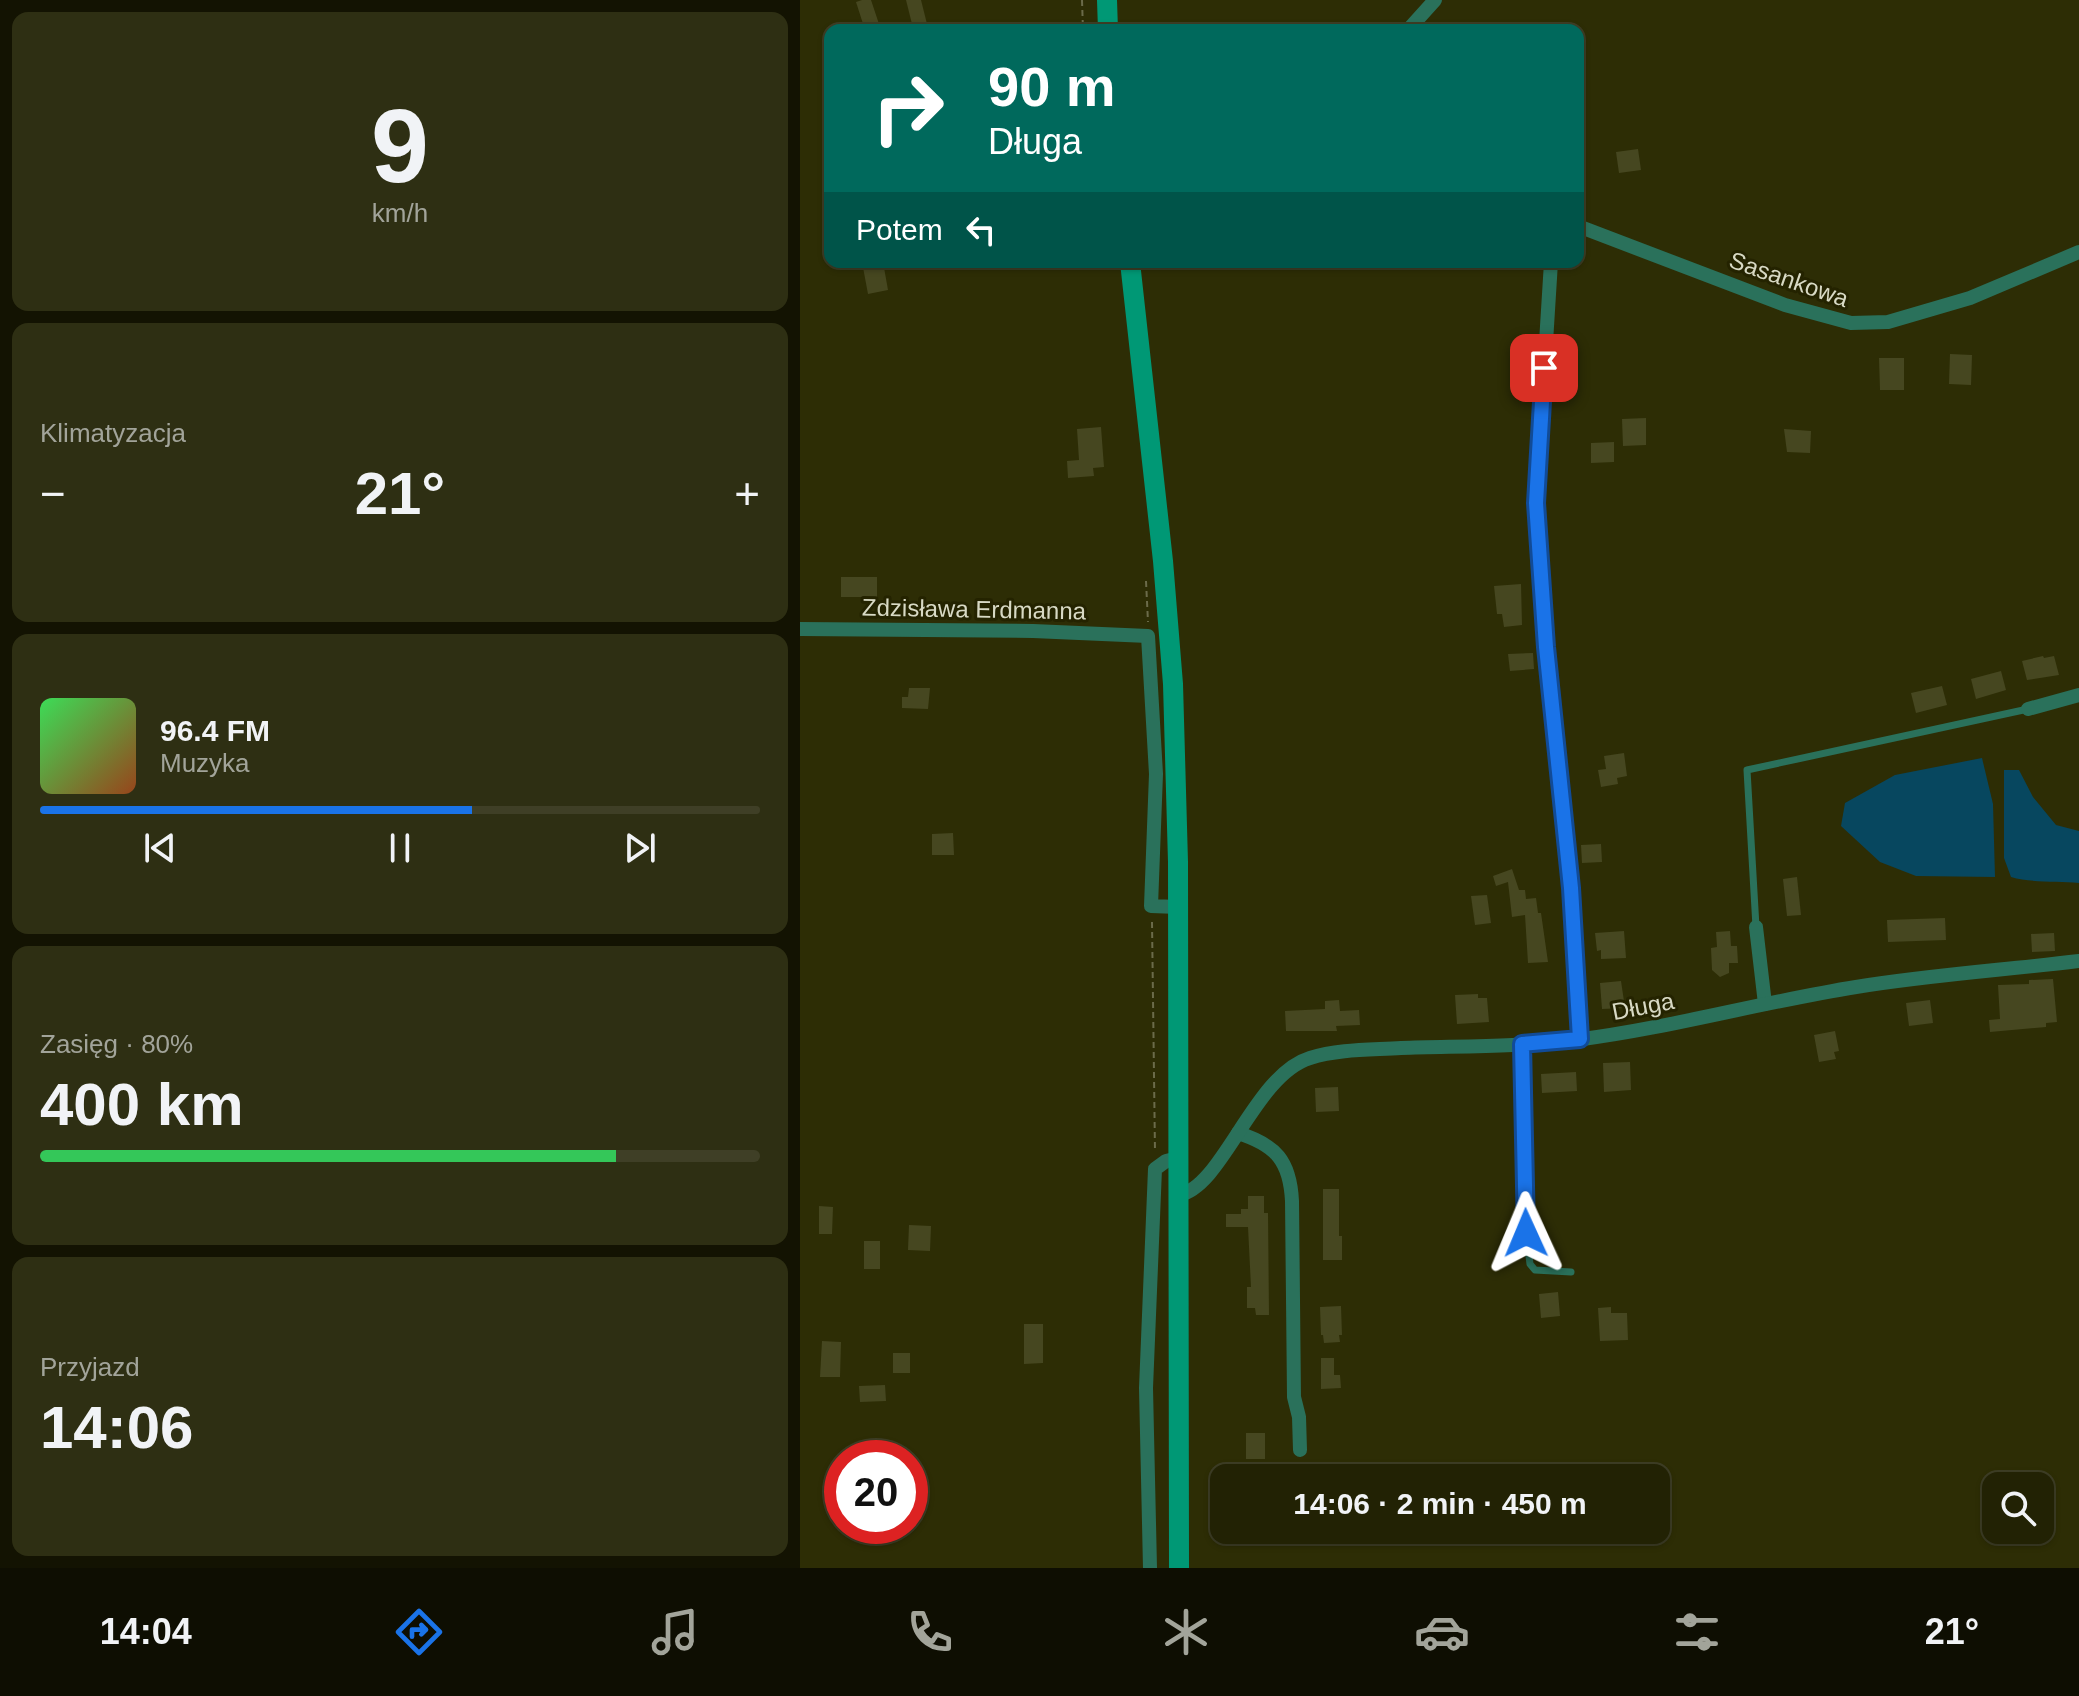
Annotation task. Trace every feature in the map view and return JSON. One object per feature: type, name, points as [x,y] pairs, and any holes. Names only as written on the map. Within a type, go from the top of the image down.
[{"type":"main road","points":[[1107,0],[1108,24]]},
{"type":"main road","points":[[1131,268],[1163,561],[1173,684],[1178,907],[1179,1568]]},
{"type":"street","points":[[1413,24],[1435,0]]},
{"type":"street","name":"Sasankowa","points":[[1584,228],[1785,305],[1851,323],[1888,322],[1970,298],[2079,252]]},
{"type":"street","points":[[1551,268],[1536,503],[1546,647],[1571,888],[1580,1039]]},
{"type":"street","name":"Zdzisława Erdmanna","points":[[800,629],[1033,631],[1148,636],[1156,774],[1151,906]]},
{"type":"street","points":[[2028,709],[2079,695]]},
{"type":"street","points":[[1151,906],[1178,907]]},
{"type":"street","points":[[1756,927],[1765,1004]]},
{"type":"street","name":"Długa","points":[[1179,1195],[1187,1194],[1196,1187],[1281,1076],[1308,1058],[1363,1050],[1580,1039],[1858,986],[2079,961]]},
{"type":"street","points":[[1238,1133],[1265,1144],[1278,1155],[1289,1173],[1294,1397],[1299,1417],[1300,1450]]},
{"type":"street","points":[[1150,1568],[1146,1388],[1155,1169],[1166,1161],[1178,1158]]},
{"type":"lane","points":[[1756,927],[1747,770],[2028,709]]},
{"type":"lane","points":[[1522,1044],[1527,1248],[1530,1264],[1535,1270],[1571,1272]]},
{"type":"path","points":[[1082,0],[1083,24]]},
{"type":"path","points":[[1151,906],[1155,1169]]},
{"type":"water","points":[[1982,758],[1993,804],[1995,877],[1916,876],[1880,862],[1841,826],[1845,803],[1895,775]]},
{"type":"water","points":[[2004,770],[2019,770],[2033,797],[2056,825],[2079,831],[2079,883],[2011,877],[2004,858]]},
{"type":"building","points":[[871,0],[879,24],[863,24],[856,2]]},
{"type":"building","points":[[906,0],[921,0],[927,24],[912,24]]},
{"type":"building","points":[[1638,149],[1641,170],[1619,173],[1616,152]]},
{"type":"building","points":[[863,268],[884,268],[888,290],[868,294]]},
{"type":"building","points":[[1950,354],[1972,355],[1971,385],[1949,384]]},
{"type":"building","points":[[1879,358],[1904,358],[1904,390],[1880,390]]},
{"type":"building","points":[[1646,418],[1646,445],[1623,446],[1622,419]]},
{"type":"building","points":[[1101,427],[1104,467],[1093,468],[1094,476],[1068,478],[1067,461],[1079,460],[1077,429]]},
{"type":"building","points":[[1784,429],[1811,431],[1810,453],[1787,452]]},
{"type":"building","points":[[1614,442],[1614,462],[1591,463],[1591,443]]},
{"type":"building","points":[[841,577],[877,577],[877,597],[841,597]]},
{"type":"building","points":[[1521,584],[1522,625],[1504,627],[1502,614],[1497,614],[1494,586]]},
{"type":"building","points":[[1533,653],[1534,669],[1510,671],[1508,654]]},
{"type":"building","points":[[2054,656],[2059,675],[2027,680],[2022,661]]},
{"type":"building","points":[[2001,671],[2006,690],[1976,699],[1971,679]]},
{"type":"building","points":[[1942,686],[1947,705],[1916,713],[1911,693]]},
{"type":"building","points":[[909,688],[930,688],[928,709],[902,708],[902,697],[908,697]]},
{"type":"building","points":[[1624,753],[1627,776],[1617,778],[1618,784],[1601,787],[1598,770],[1606,769],[1604,756]]},
{"type":"building","points":[[953,833],[954,855],[932,855],[932,834]]},
{"type":"building","points":[[1601,844],[1602,862],[1582,863],[1581,845]]},
{"type":"building","points":[[1512,869],[1519,890],[1525,890],[1526,899],[1536,898],[1548,962],[1528,963],[1525,915],[1512,917],[1508,882],[1496,886],[1493,876]]},
{"type":"building","points":[[1797,877],[1801,915],[1787,916],[1783,879]]},
{"type":"building","points":[[1487,895],[1491,923],[1475,925],[1471,896]]},
{"type":"building","points":[[1945,918],[1946,940],[1888,942],[1887,920]]},
{"type":"building","points":[[1624,931],[1626,958],[1601,959],[1595,933]]},
{"type":"building","points":[[1730,931],[1731,946],[1737,946],[1738,963],[1729,963],[1729,973],[1720,977],[1712,970],[1711,948],[1717,947],[1716,932]]},
{"type":"building","points":[[2054,933],[2055,951],[2032,952],[2031,934]]},
{"type":"building","points":[[2053,979],[2057,1022],[2046,1023],[2046,1027],[1990,1032],[1989,1020],[2000,1019],[1998,985]]},
{"type":"building","points":[[1621,981],[1625,1008],[1602,1009],[1600,983]]},
{"type":"building","points":[[1478,994],[1478,998],[1487,998],[1489,1022],[1457,1024],[1455,995]]},
{"type":"building","points":[[1339,1000],[1340,1011],[1359,1010],[1360,1025],[1336,1026],[1337,1031],[1286,1031],[1285,1011],[1325,1009],[1325,1001]]},
{"type":"building","points":[[1930,1000],[1933,1023],[1909,1026],[1906,1003]]},
{"type":"building","points":[[1835,1031],[1839,1051],[1834,1052],[1836,1059],[1819,1062],[1814,1035]]},
{"type":"building","points":[[1630,1062],[1631,1090],[1604,1092],[1603,1063]]},
{"type":"building","points":[[1576,1072],[1577,1091],[1542,1093],[1541,1074]]},
{"type":"building","points":[[1338,1087],[1339,1111],[1316,1112],[1315,1088]]},
{"type":"building","points":[[1323,1189],[1339,1189],[1342,1260],[1323,1260]]},
{"type":"building","points":[[1248,1196],[1264,1196],[1264,1213],[1268,1213],[1269,1315],[1256,1315],[1255,1308],[1247,1308],[1247,1287],[1251,1287],[1248,1227],[1226,1227],[1226,1214],[1241,1214],[1241,1209],[1248,1209]]},
{"type":"building","points":[[819,1206],[833,1207],[832,1234],[819,1234]]},
{"type":"building","points":[[909,1225],[931,1226],[930,1251],[908,1250]]},
{"type":"building","points":[[864,1241],[880,1241],[880,1269],[864,1269]]},
{"type":"building","points":[[1558,1292],[1560,1316],[1541,1318],[1539,1294]]},
{"type":"building","points":[[1341,1306],[1340,1342],[1324,1343],[1320,1307]]},
{"type":"building","points":[[1611,1307],[1611,1313],[1627,1313],[1628,1340],[1600,1341],[1598,1308]]},
{"type":"building","points":[[1024,1324],[1043,1324],[1043,1363],[1024,1364]]},
{"type":"building","points":[[822,1341],[841,1342],[840,1377],[820,1377]]},
{"type":"building","points":[[893,1353],[910,1353],[910,1373],[893,1373]]},
{"type":"building","points":[[1321,1358],[1334,1358],[1334,1375],[1340,1375],[1341,1388],[1321,1389]]},
{"type":"building","points":[[885,1385],[886,1401],[860,1402],[859,1386]]},
{"type":"building","points":[[1246,1433],[1265,1433],[1265,1459],[1246,1459]]},
{"type":"route","points":[[1526,1233],[1522,1044],[1580,1039],[1571,888],[1546,647],[1536,503],[1544,368]]}]
